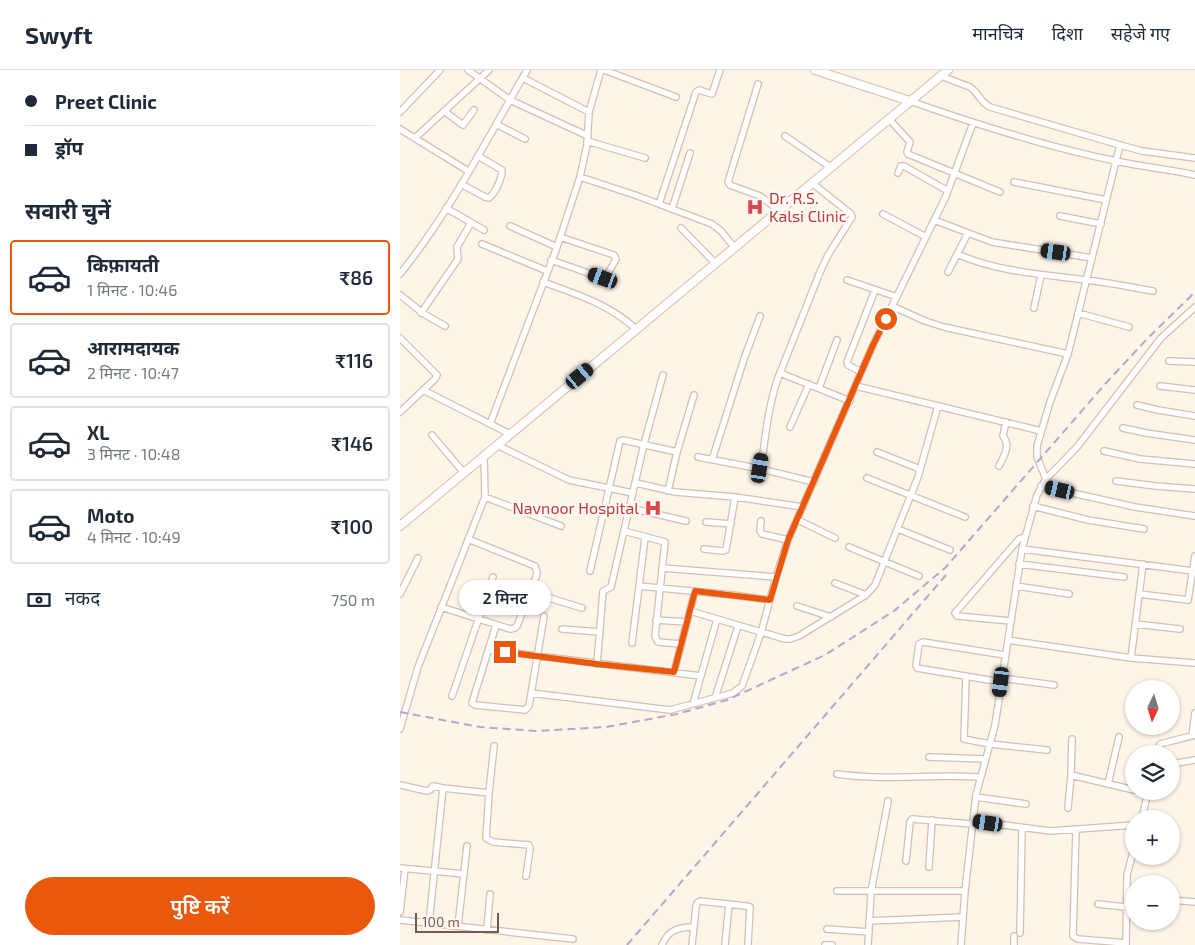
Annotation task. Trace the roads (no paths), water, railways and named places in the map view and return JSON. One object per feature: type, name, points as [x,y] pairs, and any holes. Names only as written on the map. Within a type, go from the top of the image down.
[{"type":"main road","points":[[815,70],[910,101]]},
{"type":"main road","points":[[400,526],[948,70]]},
{"type":"street","points":[[400,112],[440,70]]},
{"type":"street","points":[[468,70],[510,100],[587,138],[645,158]]},
{"type":"street","points":[[415,138],[489,70]]},
{"type":"street","points":[[401,271],[420,249],[446,208],[527,70]]},
{"type":"street","points":[[490,424],[560,237],[580,177],[587,138],[589,112],[602,70],[676,97]]},
{"type":"street","points":[[659,204],[696,92],[699,90],[712,94],[720,70]]},
{"type":"street","points":[[941,76],[970,87],[981,101],[990,107],[1142,151],[1195,158]]},
{"type":"street","points":[[523,78],[589,112]]},
{"type":"street","points":[[758,84],[728,182],[730,185],[760,196],[779,210]]},
{"type":"street","points":[[910,101],[973,123],[1116,161],[1195,175]]},
{"type":"street","points":[[444,111],[463,125],[474,110]]},
{"type":"street","points":[[889,119],[910,142],[908,154],[1000,192]]},
{"type":"street","points":[[531,693],[667,710],[733,693],[742,686],[762,633],[776,577],[788,540],[873,345],[948,191],[973,123]]},
{"type":"street","points":[[496,124],[525,139]]},
{"type":"street","points":[[400,128],[468,171]]},
{"type":"street","points":[[785,136],[830,167]]},
{"type":"street","points":[[1046,479],[1036,457],[1041,431],[1068,354],[1120,145]]},
{"type":"street","points":[[672,209],[690,153]]},
{"type":"street","points":[[461,184],[485,197],[492,196],[502,175],[502,170],[478,156]]},
{"type":"street","points":[[898,173],[901,166],[904,166],[948,191]]},
{"type":"street","points":[[580,177],[712,224],[721,231],[734,247]]},
{"type":"street","points":[[1014,182],[1106,200]]},
{"type":"street","points":[[760,468],[772,394],[820,272],[828,255],[852,217],[812,183]]},
{"type":"street","points":[[446,208],[484,230]]},
{"type":"street","points":[[883,214],[926,237]]},
{"type":"street","points":[[1060,216],[1100,224]]},
{"type":"street","points":[[934,220],[992,242],[1092,258]]},
{"type":"street","points":[[421,312],[458,259],[457,248],[472,223]]},
{"type":"street","points":[[510,226],[556,247]]},
{"type":"street","points":[[681,228],[715,263]]},
{"type":"street","points":[[948,272],[968,233]]},
{"type":"street","points":[[551,260],[605,279],[616,259],[614,255],[560,237]]},
{"type":"street","points":[[482,244],[547,271]]},
{"type":"street","points":[[957,254],[986,265],[1041,275],[1153,290]]},
{"type":"street","points":[[1034,308],[1041,275]]},
{"type":"street","points":[[847,280],[897,297]]},
{"type":"street","points":[[543,282],[596,302],[624,319],[636,330]]},
{"type":"street","points":[[862,372],[848,365],[847,362],[875,290]]},
{"type":"street","points":[[400,295],[421,312],[445,326]]},
{"type":"street","points":[[892,306],[925,321],[944,327],[1068,354]]},
{"type":"street","points":[[961,945],[976,797],[998,709],[1019,564],[1033,506],[1046,479],[1077,446],[1161,338],[1195,307]]},
{"type":"street","points":[[1078,313],[1129,327]]},
{"type":"street","points":[[712,460],[744,359],[760,316]]},
{"type":"street","points":[[400,338],[436,373],[435,378],[400,412]]},
{"type":"street","points":[[819,388],[837,340]]},
{"type":"street","points":[[1170,361],[1195,362]]},
{"type":"street","points":[[780,373],[850,401]]},
{"type":"street","points":[[597,664],[603,591],[611,587],[644,444],[663,375]]},
{"type":"street","points":[[790,427],[809,384]]},
{"type":"street","points":[[856,386],[1041,431]]},
{"type":"street","points":[[1160,386],[1195,390]]},
{"type":"street","points":[[423,390],[510,434]]},
{"type":"street","points":[[668,491],[677,452],[694,395]]},
{"type":"street","points":[[1137,405],[1195,416]]},
{"type":"street","points":[[690,611],[762,633],[790,639],[831,617],[866,595],[875,585],[911,495],[938,406]]},
{"type":"street","points":[[999,466],[1008,446],[1003,436],[1006,422]]},
{"type":"street","points":[[1124,428],[1195,440]]},
{"type":"street","points":[[432,435],[464,473]]},
{"type":"street","points":[[590,571],[620,441],[644,444],[677,452]]},
{"type":"street","points":[[497,445],[561,478],[633,493]]},
{"type":"street","points":[[1104,451],[1140,459],[1195,464]]},
{"type":"street","points":[[877,452],[920,469]]},
{"type":"street","points":[[400,729],[418,666],[485,498],[484,456]]},
{"type":"street","points":[[698,457],[760,468],[814,482]]},
{"type":"street","points":[[867,478],[965,517]]},
{"type":"street","points":[[1116,481],[1195,489]]},
{"type":"street","points":[[636,483],[668,491],[735,497],[803,507]]},
{"type":"street","points":[[1041,486],[1135,507],[1195,516]]},
{"type":"street","points":[[704,549],[726,550],[735,497]]},
{"type":"street","points":[[485,498],[561,526]]},
{"type":"street","points":[[1033,506],[1088,520],[1144,529]]},
{"type":"street","points":[[630,508],[686,521]]},
{"type":"street","points":[[798,520],[835,538]]},
{"type":"street","points":[[761,521],[760,531],[762,534],[788,540]]},
{"type":"street","points":[[706,522],[731,524]]},
{"type":"street","points":[[898,529],[950,550]]},
{"type":"street","points":[[624,531],[665,542],[655,636],[657,641],[661,643],[682,644]]},
{"type":"street","points":[[1011,621],[957,616],[955,613],[1019,540],[1024,537]]},
{"type":"street","points":[[632,643],[645,538]]},
{"type":"street","points":[[441,607],[496,625],[515,628],[530,592],[537,573],[535,566],[468,539]]},
{"type":"street","points":[[849,547],[919,576]]},
{"type":"street","points":[[1022,549],[1193,571]]},
{"type":"street","points":[[1139,594],[1188,600],[1193,582],[1195,556]]},
{"type":"street","points":[[400,594],[418,558]]},
{"type":"street","points":[[1019,564],[1124,577]]},
{"type":"street","points":[[1131,658],[1142,564]]},
{"type":"street","points":[[662,568],[776,577]]},
{"type":"street","points":[[400,576],[406,582]]},
{"type":"street","points":[[452,696],[493,577]]},
{"type":"street","points":[[835,583],[866,595]]},
{"type":"street","points":[[639,586],[770,600]]},
{"type":"street","points":[[1016,586],[1070,594]]},
{"type":"street","points":[[674,672],[695,591]]},
{"type":"street","points":[[530,592],[582,608]]},
{"type":"street","points":[[797,606],[831,617]]},
{"type":"street","points":[[496,625],[472,703],[475,705],[523,710],[528,708],[544,616]]},
{"type":"street","points":[[693,704],[717,619]]},
{"type":"street","points":[[656,620],[687,622]]},
{"type":"street","points":[[1135,624],[1180,629]]},
{"type":"street","points":[[715,698],[738,626]]},
{"type":"street","points":[[562,629],[600,632]]},
{"type":"street","points":[[1008,640],[1131,658],[1195,664]]},
{"type":"street","points":[[1005,655],[923,642],[920,643],[916,666],[917,668],[966,676],[1054,685]]},
{"type":"street","points":[[488,650],[701,676]]},
{"type":"street","points":[[966,676],[964,739],[990,744],[1047,750]]},
{"type":"street","points":[[1160,745],[1194,736],[1195,713]]},
{"type":"street","points":[[1108,784],[1119,736]]},
{"type":"street","points":[[1068,808],[1072,739]]},
{"type":"street","points":[[494,746],[486,838],[493,842],[529,846],[526,876]]},
{"type":"street","points":[[929,757],[985,759]]},
{"type":"street","points":[[1180,762],[1195,760]]},
{"type":"street","points":[[837,774],[888,779],[945,776],[980,777]]},
{"type":"street","points":[[1071,775],[1125,788]]},
{"type":"street","points":[[400,785],[429,791],[431,786],[489,793]]},
{"type":"street","points":[[429,923],[443,788]]},
{"type":"street","points":[[976,797],[1026,804]]},
{"type":"street","points":[[868,945],[871,892],[888,801]]},
{"type":"street","points":[[906,861],[911,821],[915,818],[1050,831],[1125,825]]},
{"type":"street","points":[[929,867],[932,820]]},
{"type":"street","points":[[1014,945],[1017,934],[1022,829]]},
{"type":"street","points":[[1076,830],[1073,936],[1078,939],[1126,944],[1126,930]]},
{"type":"street","points":[[458,926],[467,846]]},
{"type":"street","points":[[400,912],[402,869],[464,874]]},
{"type":"street","points":[[837,891],[965,891]]},
{"type":"street","points":[[487,930],[490,894]]},
{"type":"street","points":[[1180,901],[1195,902]]},
{"type":"street","points":[[692,945],[698,902],[750,907],[748,945]]},
{"type":"street","points":[[725,945],[730,904]]},
{"type":"street","points":[[1098,904],[1125,907]]},
{"type":"street","points":[[869,921],[963,917]]},
{"type":"street","points":[[400,920],[573,939]]},
{"type":"street","points":[[662,945],[666,937],[677,928],[694,927]]},
{"type":"street","points":[[827,929],[869,932]]},
{"type":"street","points":[[825,944],[832,945]]},
{"type":"railway","points":[[400,712],[480,727],[536,731],[606,727],[677,714],[727,700],[825,655],[894,611],[946,567],[1106,383],[1195,292]]},
{"type":"railway","points":[[627,945],[946,575]]},
{"type":"place","name":"Dr. R.S. Kalsi Clinic","points":[[755,207]]},
{"type":"place","name":"Navnoor Hospital","points":[[653,508]]}]
